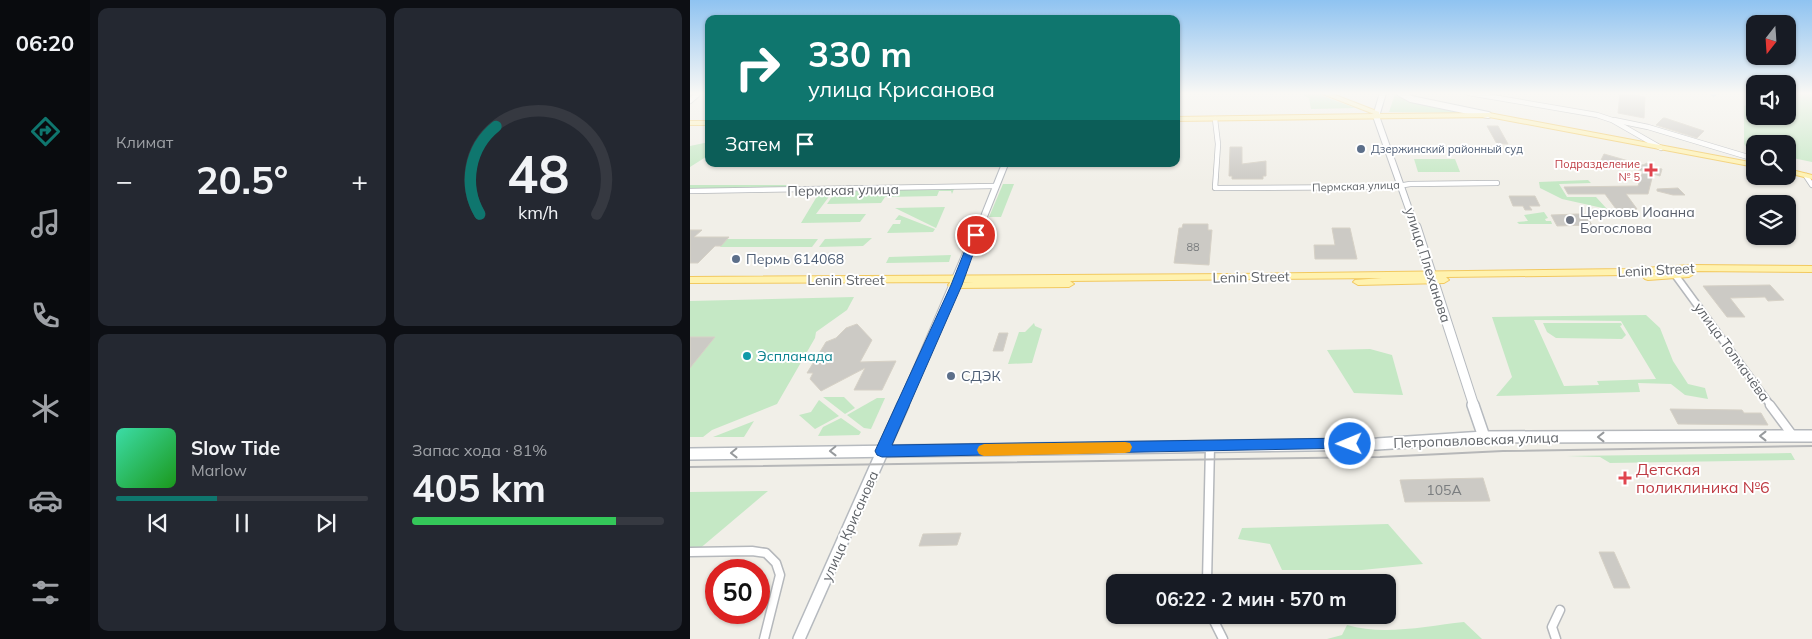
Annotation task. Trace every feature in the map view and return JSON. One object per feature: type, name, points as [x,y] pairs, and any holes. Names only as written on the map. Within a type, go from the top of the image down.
[{"type":"main road","name":"улица Плеханова","points":[[1380,123],[1484,437]]},
{"type":"main road","points":[[1529,123],[1746,162]]},
{"type":"main road","name":"улица Крисанова","points":[[799,639],[958,282],[1004,167]]},
{"type":"main road","points":[[1796,173],[1809,176]]},
{"type":"main road","name":"Lenin Street","points":[[690,287],[1431,277],[1610,279],[1673,272],[1812,269]]},
{"type":"main road","name":"Lenin Street","points":[[1673,272],[1812,274]]},
{"type":"main road","name":"Lenin Street","points":[[690,280],[958,282]]},
{"type":"main road","name":"Петропавловская улица","points":[[690,454],[1377,444],[1484,437],[1812,436]]},
{"type":"street","name":"Пермская улица","points":[[1215,123],[1218,144],[1215,188],[1497,183]]},
{"type":"street","points":[[1617,123],[1661,148]]},
{"type":"street","points":[[1627,123],[1648,127],[1746,156]]},
{"type":"street","points":[[1809,176],[1812,185]]},
{"type":"street","name":"Пермская улица","points":[[690,191],[995,186]]},
{"type":"street","name":"улица Толмачёва","points":[[1673,272],[1793,436]]},
{"type":"street","points":[[1206,574],[1206,524],[1210,446]]},
{"type":"street","points":[[690,552],[759,552],[766,553],[776,563],[780,575],[764,639]]},
{"type":"street","points":[[1556,639],[1552,627],[1560,610]]},
{"type":"street","points":[[1216,624],[1223,639]]},
{"type":"green space","points":[[1744,123],[1746,125],[1796,125],[1796,123],[1812,123],[1812,162],[1796,159],[1796,135],[1746,135],[1746,147],[1744,144]]},
{"type":"green space","points":[[705,143],[705,158],[690,167],[690,146]]},
{"type":"green space","points":[[1414,159],[1455,159],[1460,172],[1418,172]]},
{"type":"green space","points":[[1588,180],[1591,183],[1559,184],[1567,197],[1596,197],[1607,209],[1562,199],[1540,188],[1539,182]]},
{"type":"green space","points":[[1003,184],[1014,184],[1001,217],[989,217]]},
{"type":"green space","points":[[690,185],[789,185],[787,188],[690,188]]},
{"type":"green space","points":[[954,189],[952,194],[951,191],[939,191],[937,196],[885,197],[881,203],[827,204],[836,191]]},
{"type":"green space","points":[[819,193],[831,194],[816,214],[866,214],[860,222],[801,223]]},
{"type":"green space","points":[[945,207],[936,228],[895,208]]},
{"type":"green space","points":[[1544,212],[1548,218],[1545,219],[1546,221],[1551,221],[1552,224],[1519,224],[1517,222],[1528,221],[1524,215]]},
{"type":"green space","points":[[899,215],[935,229],[933,232],[887,233],[893,224],[900,224],[901,220],[895,220]]},
{"type":"green space","points":[[872,238],[863,246],[819,247],[825,239]]},
{"type":"green space","points":[[727,239],[818,239],[812,247],[720,247]]},
{"type":"green space","points":[[951,255],[949,262],[886,263],[889,257]]},
{"type":"green space","name":"Эспланада","points":[[854,297],[847,310],[816,332],[815,338],[777,404],[712,430],[703,437],[690,437],[690,301]]},
{"type":"green space","points":[[1646,315],[1660,328],[1673,361],[1688,384],[1705,388],[1708,399],[1685,395],[1671,384],[1638,383],[1640,392],[1496,396],[1512,377],[1492,317]],"holes":[[[1534,320],[1621,321],[1656,379],[1597,381],[1599,385],[1564,386]]]},
{"type":"green space","points":[[1034,323],[1035,326],[1042,329],[1032,363],[1008,364],[1019,332],[1025,332]]},
{"type":"green space","points":[[1543,323],[1621,323],[1622,325],[1620,326],[1626,335],[1622,339],[1556,338],[1547,332]]},
{"type":"green space","points":[[1370,349],[1392,355],[1403,395],[1354,393],[1327,350]]},
{"type":"green space","points":[[823,397],[844,397],[855,408],[845,414]]},
{"type":"green space","points":[[877,398],[885,398],[871,429],[864,428],[847,415]]},
{"type":"green space","points":[[819,400],[839,416],[815,429],[799,415],[811,412]]},
{"type":"green space","points":[[841,418],[861,432],[859,435],[818,436],[823,427]]},
{"type":"green space","points":[[754,421],[744,437],[713,437]]},
{"type":"green space","points":[[1791,453],[1795,460],[1610,463],[1600,457],[1566,456]]},
{"type":"green space","points":[[768,491],[698,550],[690,547],[690,492]]},
{"type":"green space","points":[[1388,524],[1423,564],[1362,570],[1282,570],[1270,544],[1238,539],[1242,528]]},
{"type":"green space","points":[[1464,622],[1482,639],[1327,639],[1342,635],[1347,625],[1375,630],[1390,630]]},
{"type":"building","points":[[1658,123],[1679,123],[1704,131],[1697,138],[1656,125]]},
{"type":"building","points":[[1487,126],[1498,126],[1508,144],[1497,144]]},
{"type":"building","points":[[1230,147],[1242,147],[1242,164],[1266,161],[1266,176],[1263,176],[1263,179],[1232,179],[1232,176],[1229,176]]},
{"type":"building","points":[[1604,154],[1643,165],[1647,163],[1650,167],[1662,169],[1660,176],[1653,174],[1648,194],[1626,194],[1637,209],[1616,209],[1605,194],[1568,194],[1564,187],[1638,186],[1643,171],[1601,160]]},
{"type":"building","points":[[1678,188],[1685,195],[1673,195],[1657,191],[1657,189]]},
{"type":"building","points":[[1509,196],[1535,196],[1540,206],[1529,206],[1532,210],[1525,210],[1523,206],[1513,206]]},
{"type":"building","name":"Церковь Иоанна Богослова","points":[[1585,214],[1592,225],[1557,226],[1551,215]]},
{"type":"building","points":[[1183,224],[1208,224],[1208,230],[1212,230],[1209,265],[1174,263],[1179,228],[1182,228]]},
{"type":"building","points":[[1332,228],[1350,228],[1357,259],[1315,259],[1314,245],[1335,245]]},
{"type":"building","points":[[690,230],[702,230],[694,237],[729,237],[721,246],[715,246],[698,263],[690,263]]},
{"type":"building","points":[[1770,285],[1784,300],[1768,301],[1765,297],[1730,298],[1745,317],[1727,317],[1703,286]]},
{"type":"building","points":[[857,324],[872,340],[860,362],[896,361],[882,390],[854,390],[865,368],[821,391],[810,379],[813,373],[807,373],[826,342],[836,338],[846,328]]},
{"type":"building","points":[[999,333],[1008,333],[1003,351],[993,351]]},
{"type":"building","points":[[690,337],[715,337],[690,368]]},
{"type":"building","points":[[1670,409],[1742,410],[1744,413],[1761,413],[1768,425],[1678,424]]},
{"type":"building","points":[[1483,478],[1490,501],[1405,502],[1400,480]]},
{"type":"building","points":[[961,533],[957,545],[919,546],[923,534]]},
{"type":"building","points":[[1599,552],[1614,552],[1630,588],[1614,588]]},
{"type":"tram line","points":[[690,467],[1380,457],[1503,451],[1812,446]]},
{"type":"slow traffic","points":[[984,450],[1125,447]]},
{"type":"place","name":"Дзержинский районный суд","points":[[1361,149]]},
{"type":"place","name":"Подразделение № 5","points":[[1651,170]]},
{"type":"place","name":"Церковь Иоанна Богослова","points":[[1570,220]]},
{"type":"place","name":"Пермь 614068","points":[[736,259]]},
{"type":"place","name":"Эспланада","points":[[747,356]]},
{"type":"place","name":"СДЭК","points":[[951,376]]},
{"type":"place","name":"Детская поликлиника №6","points":[[1625,478]]},
{"type":"route","points":[[976,235],[956,285],[882,451],[1350,444]]}]
